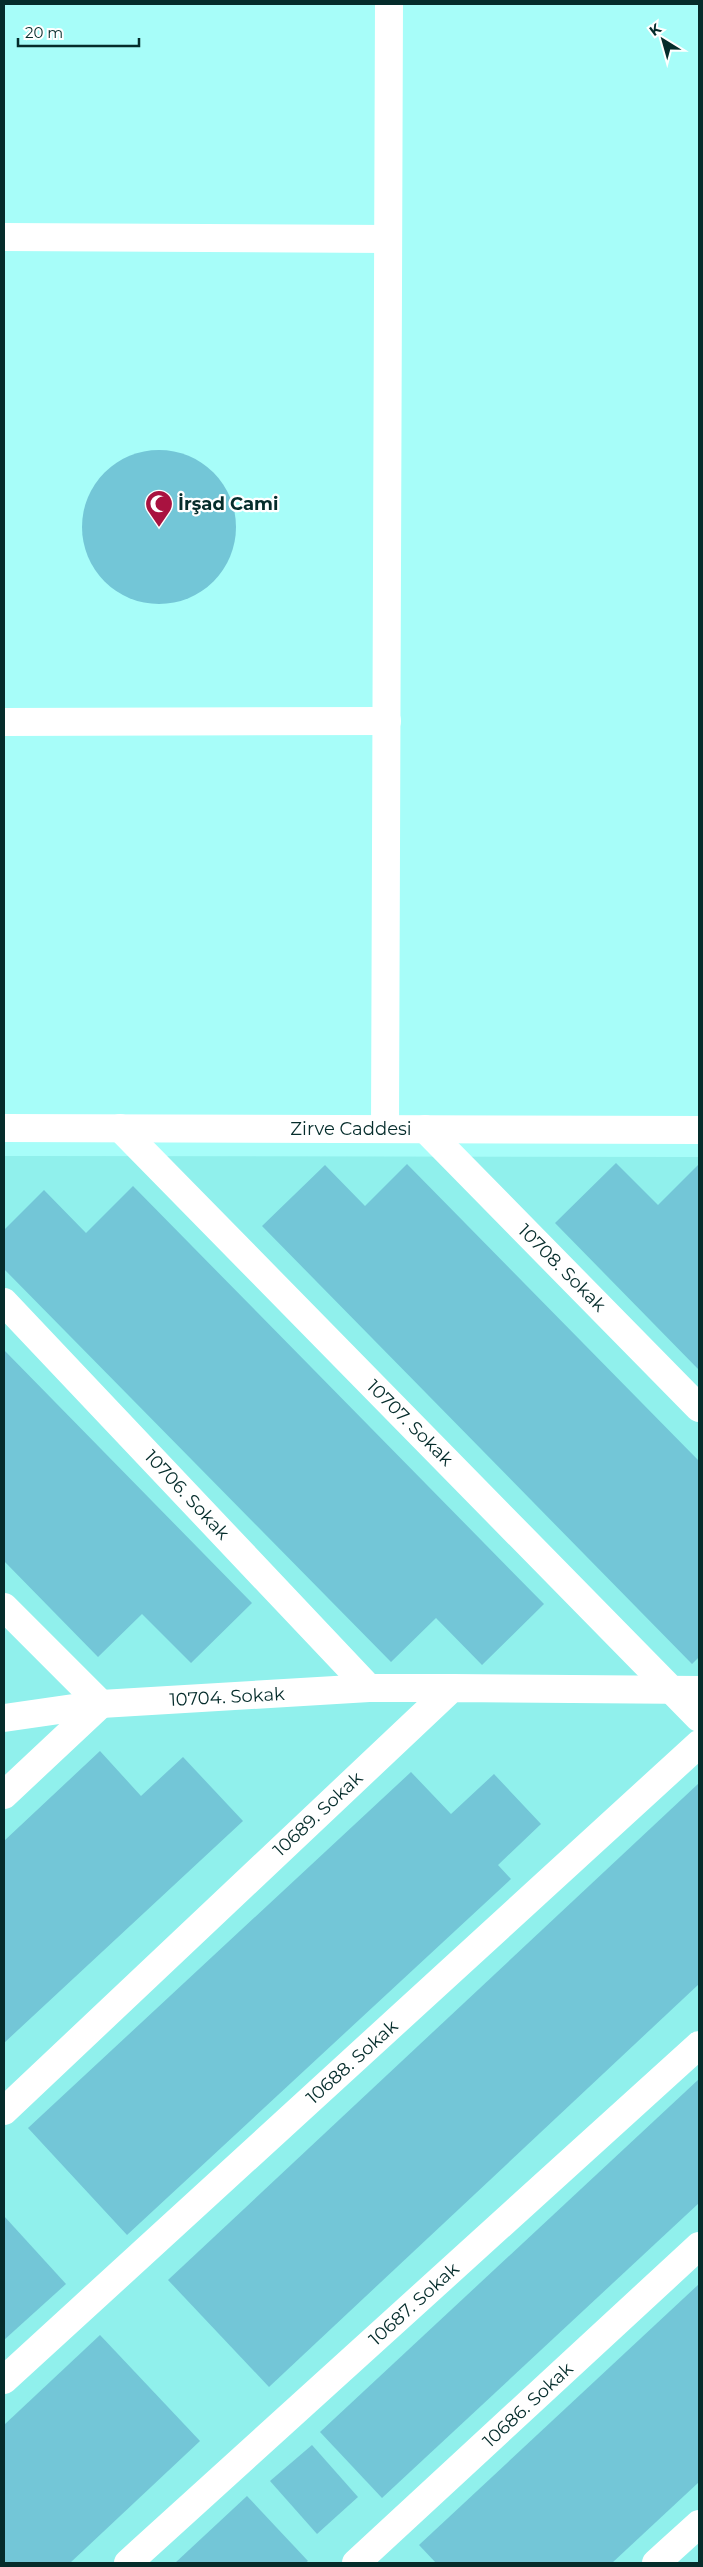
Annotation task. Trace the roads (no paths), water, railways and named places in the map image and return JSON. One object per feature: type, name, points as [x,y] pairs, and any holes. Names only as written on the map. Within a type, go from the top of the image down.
[{"type":"street","points":[[386,1129],[389,4]]},
{"type":"street","points":[[4,237],[388,238]]},
{"type":"street","points":[[4,722],[387,720]]},
{"type":"street","name":"Zirve Caddesi","points":[[4,1128],[699,1130]]},
{"type":"street","name":"10707. Sokak","points":[[120,1128],[699,1718]]},
{"type":"street","name":"10708. Sokak","points":[[426,1129],[699,1408]]},
{"type":"street","name":"10706. Sokak","points":[[4,1302],[370,1688]]},
{"type":"street","points":[[4,1607],[100,1704],[4,1795]]},
{"type":"street","name":"10704. Sokak","points":[[4,1718],[100,1704],[370,1688],[452,1688]]},
{"type":"street","points":[[452,1688],[699,1690]]},
{"type":"street","name":"10689. Sokak","points":[[4,2111],[452,1688]]},
{"type":"street","name":"10688. Sokak","points":[[4,2380],[699,1744]]},
{"type":"street","name":"10687. Sokak","points":[[128,2563],[699,2045]]},
{"type":"street","name":"10686. Sokak","points":[[356,2563],[699,2246]]},
{"type":"street","points":[[656,2563],[699,2524]]},
{"type":"place","name":"İrşad Cami","points":[[159,528]]}]
